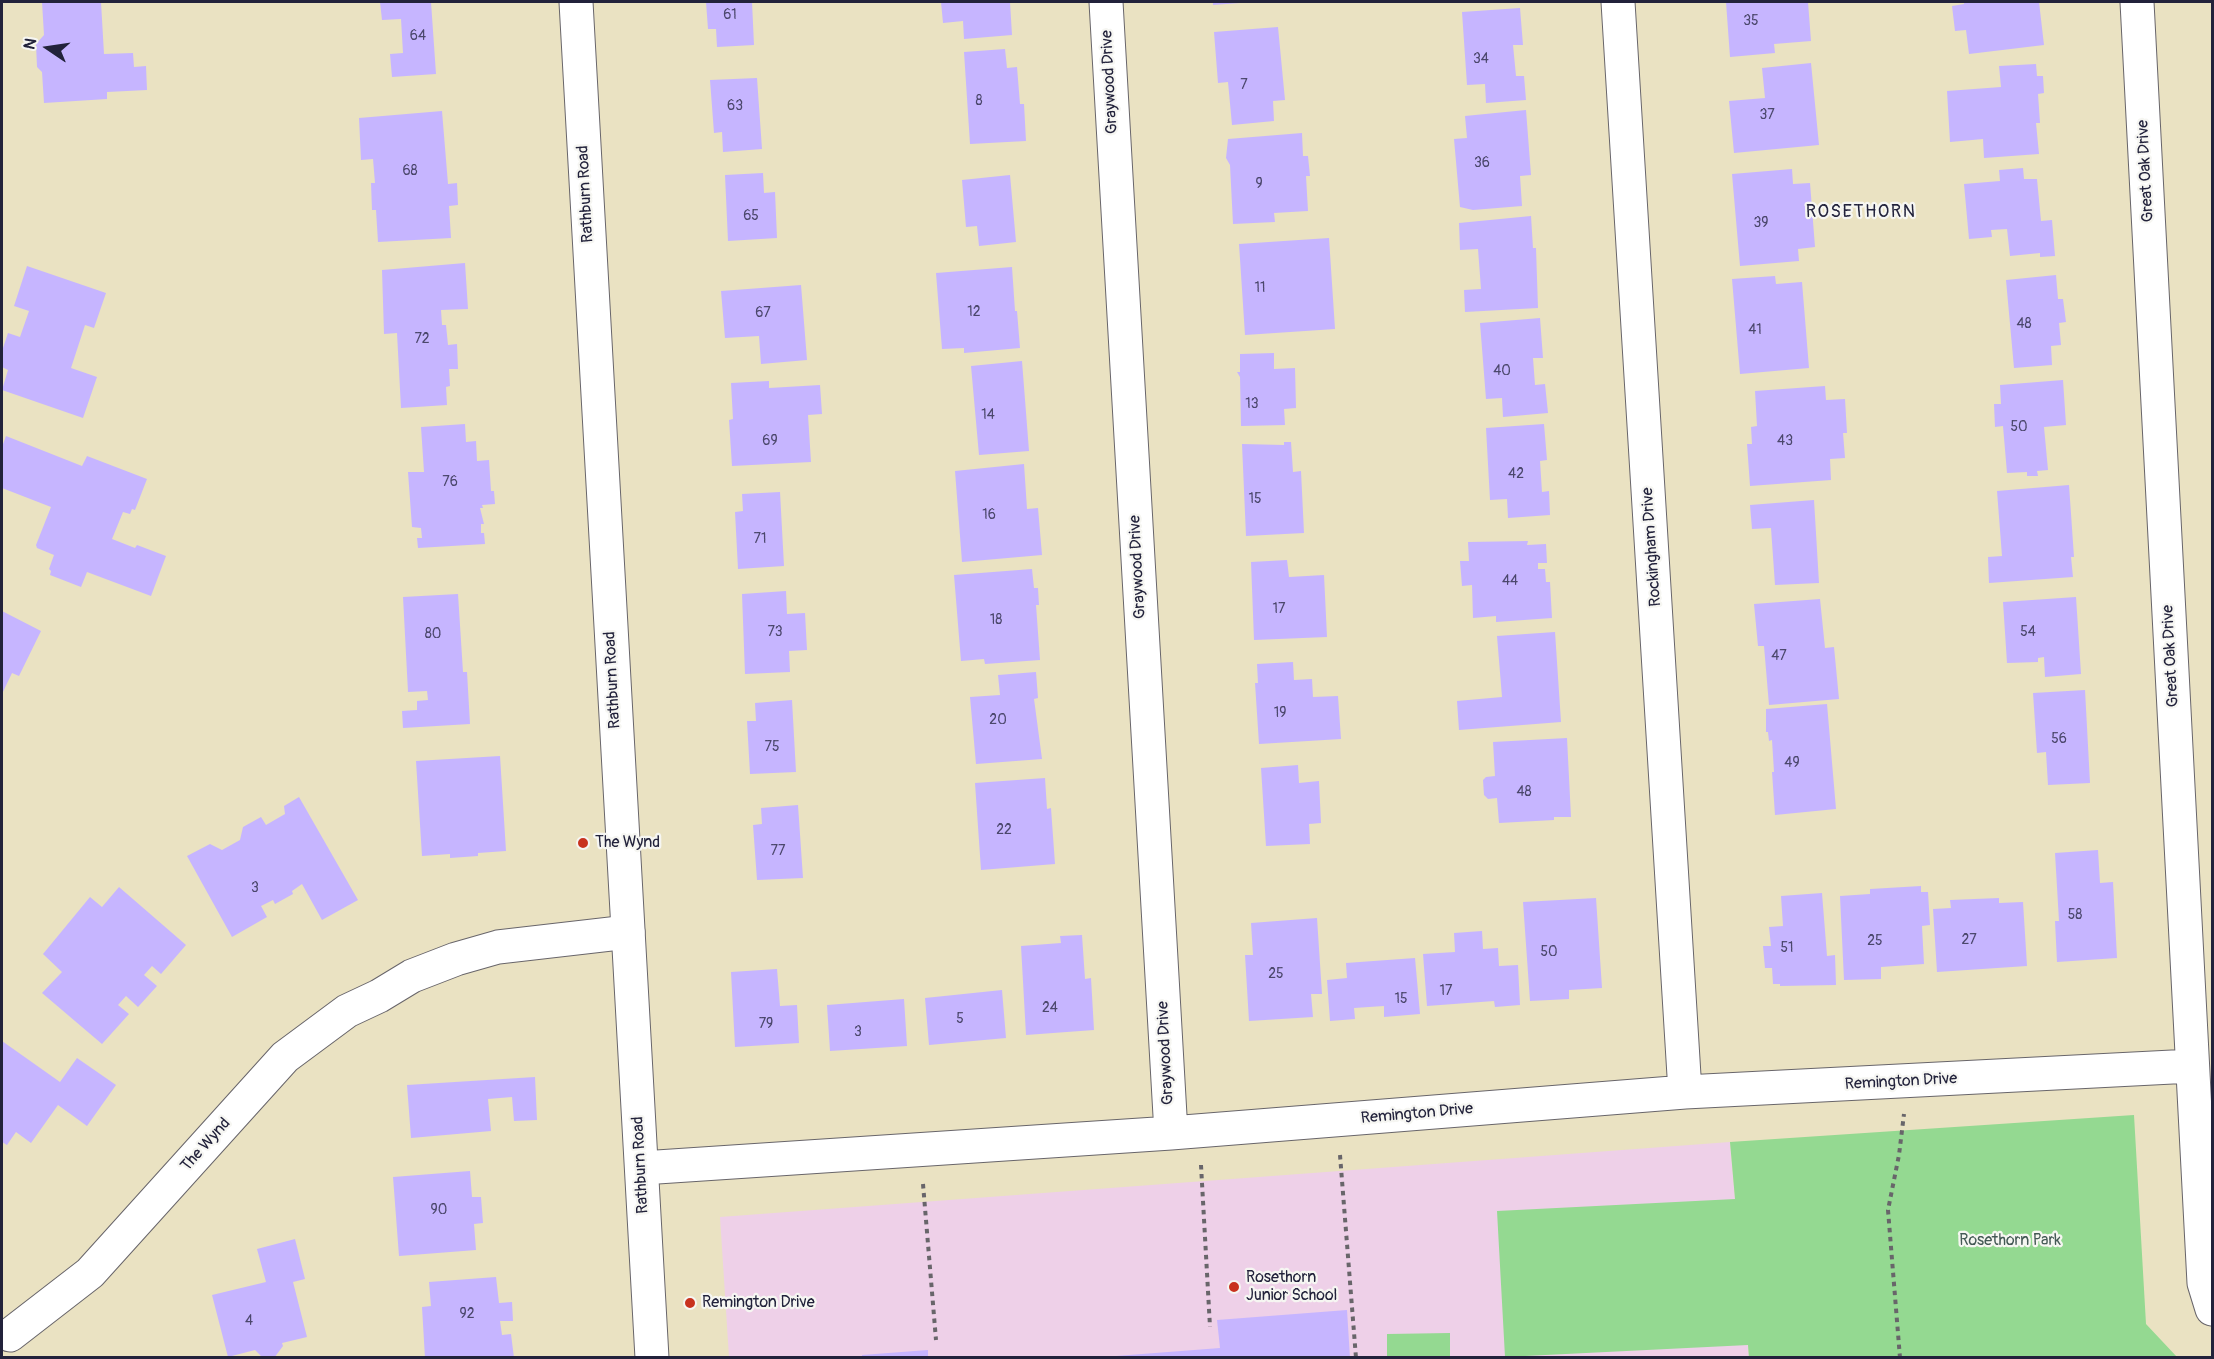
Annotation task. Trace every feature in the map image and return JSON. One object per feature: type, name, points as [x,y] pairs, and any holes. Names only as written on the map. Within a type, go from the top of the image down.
[{"type":"street","name":"Rathburn Road","points":[[576,2],[652,1358]]},
{"type":"street","name":"Graywood Drive","points":[[1106,2],[1185,1132]]},
{"type":"street","name":"Rockingham Drive","points":[[1618,2],[1685,1092]]},
{"type":"street","name":"Great Oak Drive","points":[[2137,2],[2204,1283],[2212,1309]]},
{"type":"street","name":"The Wynd","points":[[8,1337],[90,1273],[285,1057],[347,1011],[379,996],[412,976],[498,947],[628,933]]},
{"type":"street","name":"Remington Drive","points":[[642,1168],[1185,1132],[1685,1092],[2192,1066]]},
{"type":"path","points":[[1900,1358],[1888,1210],[1899,1155],[1908,1081]]},
{"type":"path","points":[[1338,1120],[1356,1358]]},
{"type":"path","points":[[1185,1132],[1210,1327]]},
{"type":"path","points":[[920,1150],[936,1340]]},
{"type":"shaded area","name":"Rosethorn Junior School","points":[[1730,1142],[1749,1357],[729,1357],[720,1217]]},
{"type":"green space","name":"Rosethorn Park","points":[[2134,1115],[2146,1324],[2177,1357],[1749,1358],[1748,1345],[1505,1357],[1497,1211],[1735,1199],[1730,1142]]},
{"type":"green space","points":[[1450,1333],[1450,1357],[1387,1357],[1387,1334]]},
{"type":"building","points":[[42,2],[101,2],[104,54],[133,53],[134,67],[146,66],[147,90],[107,92],[107,99],[44,103],[42,72],[37,67],[36,44],[44,35]]},
{"type":"building","points":[[380,2],[431,2],[436,74],[392,77],[390,54],[403,53],[401,19],[382,20]]},
{"type":"building","points":[[706,2],[752,2],[754,45],[717,47],[716,29],[708,29]]},
{"type":"building","points":[[941,2],[1010,2],[1012,35],[964,39],[963,21],[943,23]]},
{"type":"building","points":[[1213,2],[1240,2],[1240,3],[1213,5]]},
{"type":"building","points":[[1726,2],[1808,2],[1811,41],[1774,44],[1775,53],[1730,57]]},
{"type":"building","points":[[1964,2],[2039,2],[2044,45],[1969,54],[1966,30],[1955,31],[1952,6],[1964,4]]},
{"type":"building","points":[[1520,8],[1523,45],[1513,45],[1516,76],[1524,76],[1526,100],[1486,103],[1485,84],[1467,85],[1462,12]]},
{"type":"building","points":[[1278,27],[1285,100],[1273,101],[1274,121],[1232,125],[1228,82],[1218,83],[1214,32]]},
{"type":"building","points":[[1005,49],[1007,68],[1017,67],[1020,104],[1024,104],[1026,141],[970,144],[964,52]]},
{"type":"building","points":[[1811,63],[1819,145],[1734,153],[1729,101],[1765,98],[1762,68]]},
{"type":"building","points":[[2036,64],[2037,76],[2043,76],[2044,93],[2038,94],[2040,123],[2036,123],[2039,154],[1984,158],[1983,139],[1950,142],[1947,91],[2001,87],[1999,66]]},
{"type":"building","points":[[757,78],[762,149],[723,152],[722,132],[714,133],[710,80]]},
{"type":"building","points":[[1526,110],[1531,175],[1520,176],[1522,206],[1473,210],[1460,207],[1454,139],[1467,138],[1465,116]]},
{"type":"building","points":[[442,111],[448,184],[457,183],[458,205],[449,206],[451,238],[378,242],[376,210],[372,210],[371,183],[375,183],[373,159],[361,160],[359,118]]},
{"type":"building","points":[[1302,133],[1303,156],[1308,156],[1310,176],[1306,176],[1308,211],[1274,213],[1275,222],[1233,224],[1230,165],[1226,158],[1228,139]]},
{"type":"building","points":[[2023,168],[2024,179],[2037,179],[2041,221],[2052,220],[2055,256],[2040,257],[2040,253],[2010,256],[2007,229],[1991,230],[1992,237],[1969,239],[1964,184],[2000,181],[1999,170]]},
{"type":"building","points":[[1792,169],[1793,184],[1810,183],[1815,247],[1798,249],[1799,261],[1740,266],[1732,174]]},
{"type":"building","points":[[763,173],[764,193],[775,192],[777,238],[728,241],[725,175]]},
{"type":"building","points":[[1010,175],[1016,242],[979,246],[977,226],[966,227],[962,180]]},
{"type":"building","points":[[1531,216],[1533,248],[1536,248],[1538,308],[1465,312],[1464,290],[1481,289],[1478,249],[1460,250],[1459,223]]},
{"type":"building","points":[[1329,238],[1335,329],[1245,335],[1239,244]]},
{"type":"building","points":[[465,263],[468,309],[441,310],[442,325],[446,325],[448,345],[457,344],[458,369],[449,369],[450,386],[446,387],[447,405],[401,408],[397,333],[384,334],[382,270]]},
{"type":"building","points":[[27,266],[106,293],[94,328],[85,325],[71,368],[97,377],[83,418],[2,390],[8,370],[2,367],[2,351],[8,333],[20,337],[29,311],[14,306]]},
{"type":"building","points":[[1012,267],[1020,348],[964,353],[964,348],[942,349],[936,273]]},
{"type":"building","points":[[2056,275],[2058,299],[2063,299],[2066,322],[2059,323],[2061,345],[2051,346],[2052,365],[2014,368],[2006,280]]},
{"type":"building","points":[[1775,276],[1776,284],[1802,282],[1809,368],[1740,374],[1732,279]]},
{"type":"building","points":[[801,285],[807,360],[761,364],[759,336],[725,338],[721,291]]},
{"type":"building","points":[[1540,318],[1543,358],[1533,358],[1535,385],[1545,384],[1548,413],[1503,417],[1502,398],[1486,399],[1480,323]]},
{"type":"building","points":[[1274,353],[1274,369],[1295,368],[1296,408],[1284,409],[1285,425],[1241,426],[1240,377],[1237,372],[1240,372],[1240,354]]},
{"type":"building","points":[[1022,361],[1029,451],[979,455],[971,366]]},
{"type":"building","points":[[2063,380],[2066,425],[2044,427],[2048,470],[2037,471],[2038,476],[2027,476],[2027,472],[2007,473],[2003,426],[1995,427],[1994,404],[2001,404],[2000,385]]},
{"type":"building","points":[[769,381],[769,388],[820,385],[822,414],[808,415],[811,462],[732,466],[729,420],[733,419],[731,383]]},
{"type":"building","points":[[1825,386],[1826,400],[1845,399],[1847,433],[1843,433],[1845,458],[1830,459],[1831,480],[1750,486],[1747,444],[1752,444],[1751,427],[1757,426],[1755,391]]},
{"type":"building","points":[[465,424],[466,442],[476,441],[477,461],[489,460],[491,491],[494,491],[495,504],[482,505],[483,508],[480,508],[484,524],[481,524],[481,533],[484,533],[485,544],[418,548],[417,538],[422,538],[421,528],[412,527],[408,472],[424,472],[421,427]]},
{"type":"building","points":[[1544,424],[1547,460],[1540,461],[1542,492],[1549,491],[1550,515],[1508,518],[1507,499],[1490,500],[1486,428]]},
{"type":"building","points":[[6,436],[82,466],[87,456],[147,479],[135,510],[132,509],[130,514],[123,512],[112,539],[166,556],[151,596],[87,572],[81,587],[50,575],[49,569],[54,555],[37,548],[36,545],[51,507],[2,488],[2,447]]},
{"type":"building","points":[[1284,442],[1291,442],[1293,472],[1301,471],[1304,533],[1246,536],[1242,444],[1284,445]]},
{"type":"building","points":[[1024,464],[1027,509],[1038,508],[1042,555],[962,562],[955,471]]},
{"type":"building","points":[[2069,485],[2074,557],[2071,557],[2073,577],[1989,583],[1988,557],[2002,556],[1997,491]]},
{"type":"building","points":[[780,492],[784,566],[738,569],[735,512],[743,511],[742,494]]},
{"type":"building","points":[[1814,500],[1819,583],[1775,585],[1771,528],[1752,529],[1750,505]]},
{"type":"building","points":[[1528,541],[1527,545],[1546,544],[1547,563],[1538,563],[1538,569],[1545,569],[1546,582],[1550,582],[1552,618],[1496,622],[1496,616],[1473,618],[1472,585],[1462,586],[1460,561],[1469,561],[1468,542]]},
{"type":"building","points":[[1287,560],[1289,577],[1324,575],[1327,637],[1254,640],[1251,562]]},
{"type":"building","points":[[1032,569],[1034,588],[1038,588],[1039,605],[1036,605],[1040,660],[985,664],[984,659],[961,661],[954,575]]},
{"type":"building","points":[[786,591],[787,614],[805,613],[807,650],[789,651],[790,672],[745,674],[742,594]]},
{"type":"building","points":[[458,594],[463,672],[467,672],[470,724],[403,728],[402,711],[417,710],[417,701],[428,700],[427,691],[408,692],[403,597]]},
{"type":"building","points":[[2076,597],[2081,674],[2045,677],[2044,657],[2038,658],[2038,662],[2007,663],[2003,602]]},
{"type":"building","points":[[1820,599],[1825,648],[1834,647],[1839,699],[1769,705],[1764,646],[1758,646],[1754,604]]},
{"type":"building","points":[[2,611],[41,631],[19,676],[12,673],[2,694]]},
{"type":"building","points":[[1555,632],[1561,722],[1459,730],[1457,701],[1502,697],[1497,636]]},
{"type":"building","points":[[1293,662],[1294,680],[1312,679],[1313,697],[1338,696],[1341,739],[1259,744],[1255,683],[1258,683],[1257,664]]},
{"type":"building","points":[[1036,672],[1038,698],[1034,699],[1042,759],[976,764],[970,697],[1000,695],[998,675]]},
{"type":"building","points":[[2085,690],[2090,783],[2048,785],[2046,752],[2037,753],[2033,693]]},
{"type":"building","points":[[792,700],[796,772],[750,774],[747,721],[756,721],[755,703]]},
{"type":"building","points":[[1827,704],[1836,809],[1775,815],[1772,740],[1769,741],[1768,732],[1766,732],[1766,709]]},
{"type":"building","points":[[1567,738],[1571,817],[1499,823],[1497,798],[1488,799],[1484,795],[1483,780],[1486,777],[1495,776],[1493,742]]},
{"type":"building","points":[[500,756],[506,851],[450,858],[450,854],[422,856],[416,761]]},
{"type":"building","points":[[1298,765],[1299,783],[1319,781],[1321,823],[1309,824],[1310,844],[1266,846],[1261,768]]},
{"type":"building","points":[[1045,778],[1047,809],[1051,808],[1055,864],[981,870],[975,783]]},
{"type":"building","points":[[299,797],[358,900],[322,920],[302,884],[292,891],[293,894],[275,904],[273,900],[261,906],[267,917],[232,937],[187,856],[210,844],[222,850],[240,840],[243,827],[261,817],[266,825],[285,814],[284,806]]},
{"type":"building","points":[[798,805],[803,878],[757,880],[753,825],[762,824],[761,808]]},
{"type":"building","points":[[2098,850],[2100,883],[2113,882],[2117,958],[2057,962],[2055,921],[2059,921],[2055,853]]},
{"type":"building","points":[[1921,886],[1921,892],[1928,892],[1930,925],[1922,926],[1924,964],[1881,967],[1881,979],[1844,980],[1840,896],[1870,894],[1870,889]]},
{"type":"building","points":[[119,887],[186,945],[161,974],[152,966],[144,975],[157,986],[138,1007],[126,996],[118,1005],[129,1014],[102,1044],[42,993],[62,972],[43,954],[90,897],[102,907]]},
{"type":"building","points":[[1822,893],[1827,956],[1835,955],[1836,985],[1780,986],[1780,984],[1773,984],[1772,968],[1765,968],[1763,946],[1771,946],[1769,927],[1783,926],[1781,896]]},
{"type":"building","points":[[1596,898],[1602,988],[1569,990],[1569,999],[1530,1001],[1523,902]]},
{"type":"building","points":[[1999,898],[1999,903],[2023,902],[2027,966],[1937,972],[1933,909],[1951,908],[1950,900]]},
{"type":"building","points":[[1317,918],[1322,994],[1311,994],[1313,1017],[1249,1021],[1245,955],[1253,955],[1251,923]]},
{"type":"building","points":[[1482,931],[1483,949],[1498,948],[1499,966],[1518,965],[1520,1005],[1495,1007],[1494,1001],[1427,1006],[1423,954],[1455,952],[1454,933]]},
{"type":"building","points":[[1082,935],[1085,979],[1091,978],[1094,1030],[1026,1035],[1021,946],[1061,943],[1060,936]]},
{"type":"building","points":[[1415,958],[1420,1014],[1384,1017],[1384,1006],[1354,1008],[1355,1019],[1330,1021],[1327,980],[1347,978],[1346,963]]},
{"type":"building","points":[[777,969],[780,1006],[797,1005],[799,1043],[735,1047],[731,972]]},
{"type":"building","points":[[1002,990],[1006,1038],[929,1045],[925,998]]},
{"type":"building","points":[[904,999],[907,1046],[830,1051],[827,1005]]},
{"type":"building","points":[[2,1041],[60,1082],[77,1058],[116,1085],[87,1126],[58,1105],[31,1143],[16,1132],[7,1145],[2,1142]]},
{"type":"building","points":[[535,1077],[537,1120],[514,1121],[512,1097],[488,1099],[491,1131],[411,1138],[407,1085]]},
{"type":"building","points":[[470,1171],[472,1197],[481,1197],[483,1223],[474,1224],[476,1250],[399,1256],[393,1177]]},
{"type":"building","points":[[295,1239],[305,1279],[293,1282],[307,1337],[282,1343],[283,1346],[274,1358],[263,1358],[255,1350],[228,1357],[212,1295],[266,1282],[257,1249]]},
{"type":"building","points":[[496,1277],[499,1303],[512,1302],[513,1321],[500,1321],[502,1335],[511,1334],[514,1358],[425,1358],[422,1307],[431,1306],[429,1282]]},
{"type":"building","points":[[1347,1310],[1350,1358],[1116,1358],[1116,1356],[1220,1348],[1217,1320]]},
{"type":"building","points":[[928,1350],[928,1358],[862,1358],[862,1355]]},
{"type":"place","name":"The Wynd","points":[[583,843]]},
{"type":"place","name":"Rosethorn Junior School","points":[[1234,1287]]},
{"type":"place","name":"Remington Drive","points":[[690,1303]]},
{"type":"district","name":"ROSETHORN","points":[[1861,212]]}]
